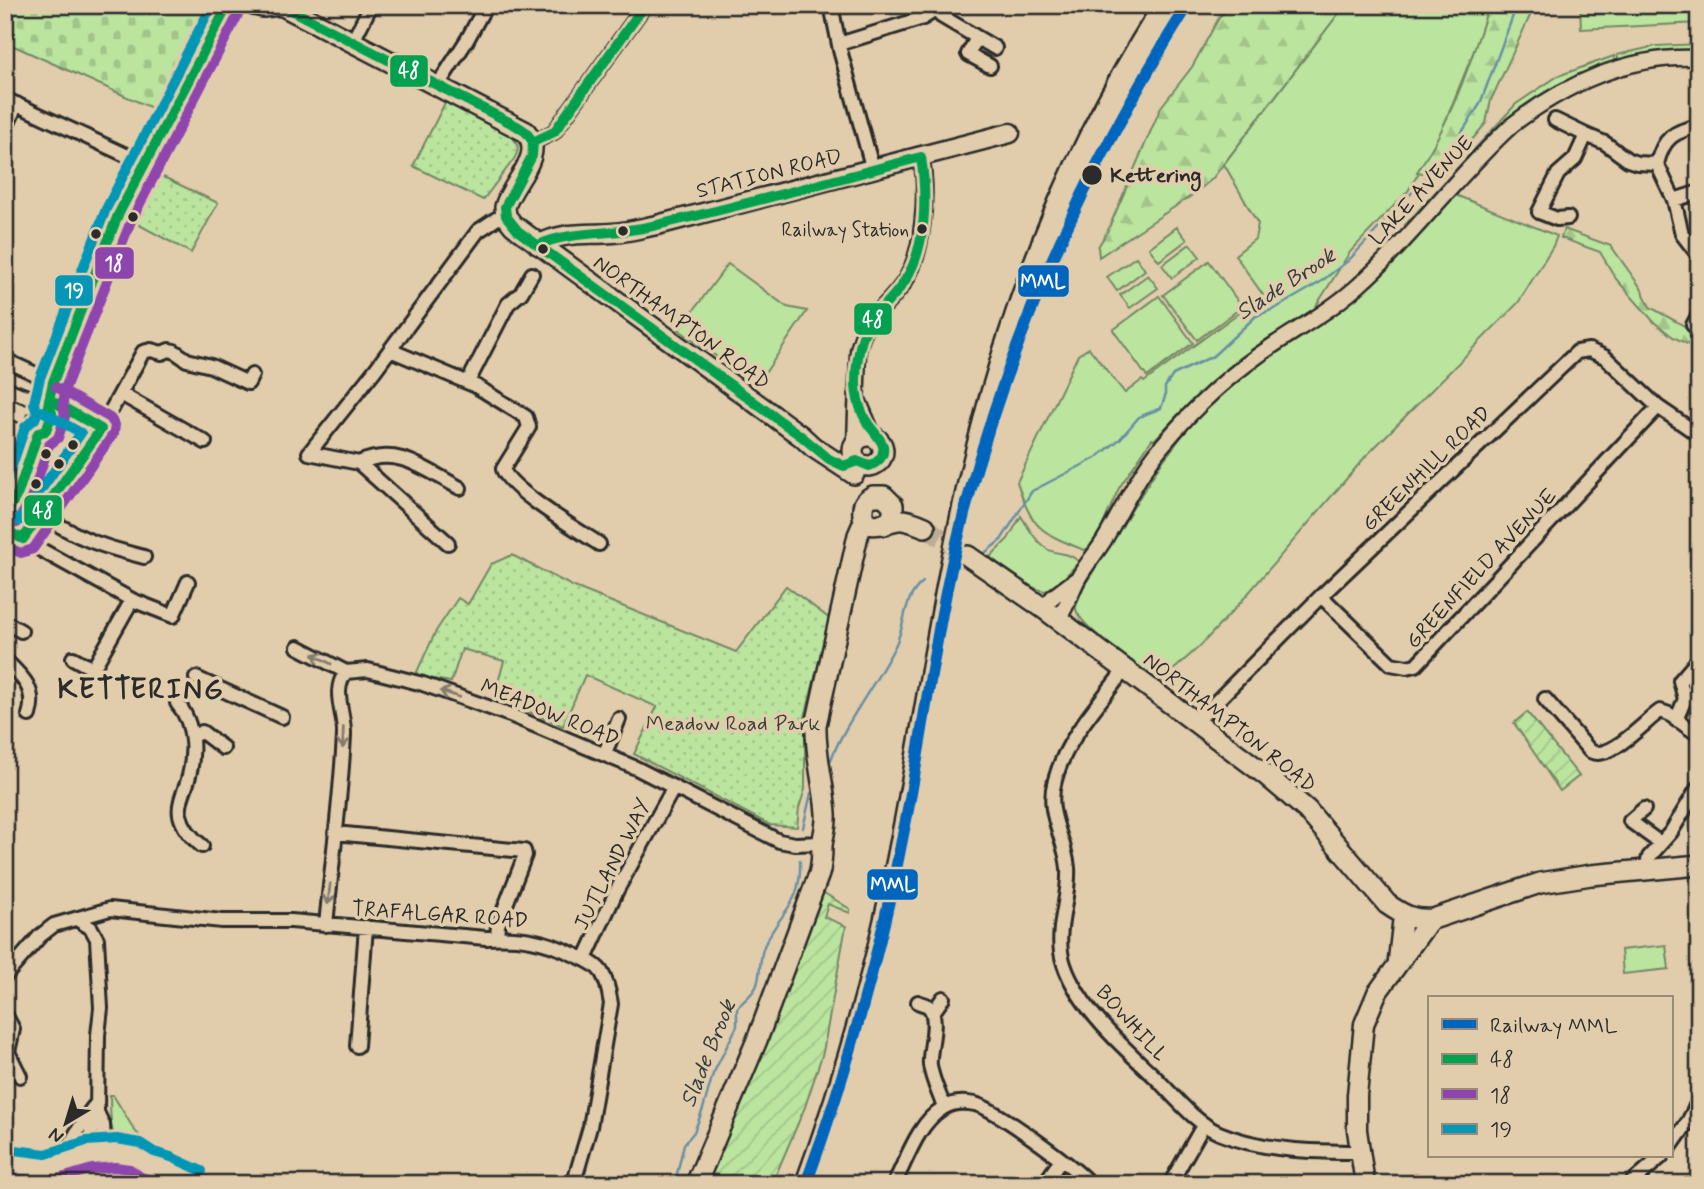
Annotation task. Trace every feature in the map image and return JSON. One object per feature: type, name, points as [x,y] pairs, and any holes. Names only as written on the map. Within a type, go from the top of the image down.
[{"type":"main road","points":[[271,5],[352,41],[526,132],[533,142],[532,156],[506,202],[506,216]]},
{"type":"main road","points":[[7,509],[18,493],[37,437],[46,431],[52,413],[50,395],[118,215],[229,6]]},
{"type":"main road","name":"STATION ROAD","points":[[538,245],[553,236],[568,233],[610,233],[657,225],[1010,133]]},
{"type":"main road","name":"NORTHAMPTON ROAD","points":[[506,216],[518,231],[802,436],[857,456]]},
{"type":"main road","points":[[5,429],[37,437]]},
{"type":"main road","points":[[883,445],[879,462],[894,513],[891,520],[874,518],[857,456],[883,445]]},
{"type":"main road","points":[[695,1184],[757,1040],[814,891],[822,859],[815,843],[826,831],[815,747],[816,725],[855,553],[874,518],[873,496],[878,495],[890,500],[925,527],[903,520],[874,518]]},
{"type":"main road","name":"NORTHAMPTON ROAD","points":[[968,556],[1051,614],[1267,776],[1302,806],[1379,895],[1403,916]]},
{"type":"main road","points":[[1397,963],[1403,916],[1430,920],[1540,883],[1699,865]]},
{"type":"main road","points":[[1365,1184],[1360,1153],[1357,1095],[1364,1024],[1377,993],[1430,920]]},
{"type":"main road","points":[[17,1171],[52,1166],[62,1171],[136,1156],[147,1165],[166,1170],[196,1184]]},
{"type":"street","points":[[352,41],[371,5]]},
{"type":"street","points":[[438,85],[486,5]]},
{"type":"street","points":[[533,142],[554,132],[645,5]]},
{"type":"street","points":[[831,5],[873,170]]},
{"type":"street","points":[[839,44],[909,23],[940,8],[941,16],[995,48]]},
{"type":"street","points":[[977,37],[968,54],[990,66]]},
{"type":"street","name":"LAKE AVENUE","points":[[1051,614],[1105,538],[1150,461],[1197,407],[1246,365],[1318,318],[1356,288],[1512,125],[1546,101],[1598,75],[1653,61],[1699,58]]},
{"type":"street","points":[[5,129],[11,102],[145,164]]},
{"type":"street","points":[[1555,120],[1605,144],[1629,160],[1657,164]]},
{"type":"street","points":[[1699,126],[1676,132],[1661,149],[1657,164],[1674,200],[1682,234],[1699,256]]},
{"type":"street","points":[[1568,218],[1557,219],[1539,212],[1558,174],[1575,159],[1586,135]]},
{"type":"street","points":[[857,456],[861,336],[874,315],[906,280],[916,252],[924,199],[925,175],[921,158]]},
{"type":"street","points":[[1674,200],[1699,192]]},
{"type":"street","points":[[448,543],[359,463],[309,453],[478,231],[506,216]]},
{"type":"street","points":[[468,382],[508,304],[521,293],[533,275]]},
{"type":"street","points":[[390,349],[468,382],[526,417],[529,427],[503,469],[505,475],[520,489],[599,544]]},
{"type":"street","name":"GREENHILL ROAD","points":[[1196,722],[1321,596],[1577,352],[1589,350],[1605,357],[1658,408],[1699,435]]},
{"type":"street","points":[[23,539],[101,429],[143,352],[174,351],[187,360],[211,366],[248,383],[252,375]]},
{"type":"street","points":[[5,360],[50,395],[101,429]]},
{"type":"street","points":[[5,388],[50,395]]},
{"type":"street","points":[[121,394],[205,442]]},
{"type":"street","name":"GREENFIELD AVENUE","points":[[1321,596],[1391,664],[1407,667],[1416,665],[1658,408]]},
{"type":"street","points":[[359,463],[372,457],[408,459],[460,488]]},
{"type":"street","points":[[41,514],[70,533],[103,547],[144,557]]},
{"type":"street","points":[[5,530],[132,600],[173,616],[188,582]]},
{"type":"street","points":[[73,658],[93,669],[132,600]]},
{"type":"street","points":[[5,622],[21,631]]},
{"type":"street","name":"MEADOW ROAD","points":[[298,647],[346,672],[368,670],[423,684],[510,715],[605,753],[764,835],[795,844],[815,843]]},
{"type":"street","points":[[1676,720],[1685,699],[1680,681],[1699,659]]},
{"type":"street","points":[[8,662],[34,700],[29,715]]},
{"type":"street","name":"BOWHILL","points":[[1125,669],[1073,740],[1055,780],[1052,805],[1054,821],[1068,869],[1061,924],[1061,953],[1071,978],[1089,1010],[1204,1124],[1222,1134],[1267,1146],[1360,1153]]},
{"type":"street","points":[[326,925],[344,732],[339,688],[340,680],[346,672]]},
{"type":"street","points":[[196,678],[282,717]]},
{"type":"street","points":[[1545,699],[1590,751],[1599,755],[1614,748],[1660,711],[1699,736]]},
{"type":"street","points":[[177,704],[184,711],[192,736],[190,774],[180,814],[188,833],[202,846]]},
{"type":"street","points":[[605,753],[619,719]]},
{"type":"street","points":[[192,736],[202,732],[223,748]]},
{"type":"street","points":[[1646,869],[1649,858],[1675,825],[1699,786]]},
{"type":"street","name":"JUTLAND WAY","points":[[585,959],[617,890],[674,787]]},
{"type":"street","points":[[1644,809],[1630,821],[1660,844]]},
{"type":"street","points":[[335,833],[524,851],[525,855],[498,925],[497,937]]},
{"type":"street","name":"TRAFALGAR ROAD","points":[[5,976],[49,929],[61,922],[78,920],[110,909],[222,921],[291,921],[512,937],[550,943],[585,959],[601,970],[609,986],[611,1004],[590,1127],[576,1175]]},
{"type":"street","points":[[103,912],[96,935],[101,1008],[97,1034],[97,1107],[90,1134],[104,1161]]},
{"type":"street","points":[[78,920],[91,928],[96,935]]},
{"type":"street","points":[[357,1046],[366,927]]},
{"type":"street","points":[[931,1010],[936,1008],[943,998]]},
{"type":"street","points":[[918,1002],[931,1010],[934,1031],[930,1063],[944,1107]]},
{"type":"street","points":[[5,1014],[13,1029],[8,1052],[20,1076]]},
{"type":"street","points":[[1672,1145],[1699,1100]]},
{"type":"street","points":[[894,1184],[924,1126],[944,1107],[964,1102],[990,1110],[1090,1184]]},
{"type":"street","points":[[52,1166],[68,1149],[86,1114],[97,1107]]},
{"type":"street","points":[[1170,1184],[1204,1124]]},
{"type":"street","points":[[1630,1184],[1660,1158]]},
{"type":"street","points":[[1044,1184],[1061,1160]]},
{"type":"green space","points":[[5,5],[207,5],[154,109],[5,42]]},
{"type":"green space","points":[[1233,5],[1345,5],[1212,179],[1194,194],[1099,257],[1098,247],[1108,230],[1161,107],[1192,67],[1220,16]]},
{"type":"green space","points":[[1345,5],[1489,5],[1477,43],[1437,142],[1408,191],[1350,252],[1309,317],[1219,379],[1152,439],[1119,488],[1101,529],[1089,548],[1084,550],[1047,533],[1027,510],[1017,482],[1078,355],[1089,348],[1125,393],[1263,295],[1235,255],[1255,239],[1258,224],[1224,164]]},
{"type":"green space","points":[[1489,5],[1535,5],[1491,100],[1486,123],[1442,176],[1417,172],[1450,112]]},
{"type":"green space","points":[[1580,5],[1699,5],[1699,23],[1581,29]]},
{"type":"green space","points":[[1699,44],[1699,53],[1620,62],[1617,55],[1656,46]]},
{"type":"green space","points":[[1614,56],[1614,64],[1568,82],[1408,228],[1405,225],[1516,104],[1558,76]]},
{"type":"green space","points":[[446,101],[502,130],[517,144],[514,159],[483,200],[413,166]]},
{"type":"green space","points":[[155,173],[218,203],[191,253],[132,221]]},
{"type":"green space","points":[[1453,194],[1557,236],[1553,246],[1518,303],[1366,456],[1240,603],[1201,645],[1159,683],[1099,637],[1080,617],[1076,606],[1083,588],[1159,466],[1203,409],[1230,384],[1272,353]]},
{"type":"green space","points":[[1177,227],[1187,240],[1159,261],[1149,248]]},
{"type":"green space","points":[[1564,229],[1611,246],[1641,288],[1650,307],[1699,334],[1699,350],[1673,337],[1654,322],[1616,279],[1600,252],[1561,238]]},
{"type":"green space","points":[[1190,244],[1200,257],[1172,278],[1162,265]]},
{"type":"green space","points":[[1136,257],[1145,270],[1117,291],[1107,277]]},
{"type":"green space","points":[[1209,261],[1242,307],[1197,340],[1163,295]]},
{"type":"green space","points":[[728,264],[787,307],[807,311],[757,385],[679,330]]},
{"type":"green space","points":[[1148,275],[1158,288],[1130,308],[1120,295]]},
{"type":"green space","points":[[1159,296],[1193,343],[1147,377],[1113,330]]},
{"type":"green space","points":[[1021,516],[1043,546],[1079,562],[1063,579],[1046,591],[1023,582],[990,557],[1008,539]]},
{"type":"green space","name":"Meadow Road Park","points":[[512,555],[572,586],[736,652],[786,586],[830,619],[805,717],[805,789],[797,827],[770,825],[634,754],[657,707],[585,675],[563,726],[494,697],[504,661],[462,649],[451,682],[415,676],[436,631],[458,598],[468,604],[491,564]]},
{"type":"green space","points":[[1527,712],[1579,776],[1560,791],[1514,723]]},
{"type":"green space","points":[[821,891],[850,909],[850,913],[828,904],[824,917],[846,926],[823,1052],[805,1107],[772,1184],[703,1184]]},
{"type":"green space","points":[[1666,945],[1669,969],[1623,974],[1621,950]]},
{"type":"green space","points":[[110,1095],[113,1095],[135,1131],[160,1156],[120,1143],[111,1124]]},
{"type":"waterway","name":"Slade Brook","points":[[981,556],[1001,540],[1032,491],[1096,458],[1120,439],[1139,417],[1161,408],[1165,387],[1173,375],[1213,356],[1256,316],[1276,308],[1319,283],[1349,260],[1448,154],[1480,104],[1517,5]]},
{"type":"waterway","name":"Slade Brook","points":[[830,762],[844,732],[896,644],[908,603],[923,582]]},
{"type":"waterway","name":"Slade Brook","points":[[803,828],[811,793]]},
{"type":"waterway","name":"Slade Brook","points":[[672,1184],[676,1178],[684,1144],[694,1132],[713,1074],[737,1026],[737,1008],[756,987],[765,944],[790,906],[798,887],[800,860]]},
{"type":"tunnel","points":[[925,527],[968,556]]},
{"type":"railway","points":[[794,1184],[834,1066],[867,946],[894,821],[939,570],[981,387],[1040,218],[1091,109],[1151,5]]},
{"type":"rail line","name":"MML","points":[[806,1184],[851,1048],[887,909],[907,815],[947,589],[983,446],[1029,315],[1056,251],[1117,126],[1188,5]]},
{"type":"transit line","name":"19","points":[[5,487],[25,427],[37,414],[34,403],[40,378],[106,209],[212,5]]},
{"type":"transit line","name":"48","points":[[5,516],[18,493],[38,433],[46,431],[52,413],[48,405],[53,382],[118,215],[228,5]]},
{"type":"transit line","name":"48","points":[[281,5],[517,126],[526,132],[533,142]]},
{"type":"transit line","name":"48","points":[[533,142],[554,132],[645,5]]},
{"type":"transit line","name":"18","points":[[17,523],[31,499],[49,445],[58,438],[65,417],[63,403],[66,386],[131,221],[240,11]]},
{"type":"transit line","name":"48","points":[[533,142],[532,156],[505,207],[506,216],[518,231],[829,459],[844,466],[857,461]]},
{"type":"transit line","name":"48","points":[[538,245],[565,237],[634,229],[682,219],[921,157]]},
{"type":"transit line","name":"48","points":[[857,461],[869,466],[883,453],[882,443],[860,408],[856,384],[857,366],[865,331],[904,282],[917,254],[924,205],[921,157]]},
{"type":"transit line","name":"18","points":[[5,546],[21,553],[33,549],[114,433],[115,425],[110,418],[56,387]]},
{"type":"transit line","name":"48","points":[[5,530],[23,539],[101,429],[49,399]]},
{"type":"transit line","name":"19","points":[[11,517],[19,521],[81,433],[42,411]]},
{"type":"transit line","name":"19","points":[[7,1149],[46,1154],[86,1141],[117,1139],[140,1143],[154,1152],[202,1171]]},
{"type":"transit line","name":"18","points":[[5,1177],[48,1182],[92,1169],[115,1167],[130,1169],[141,1177],[162,1184]]},
{"type":"place","name":"Kettering","points":[[1092,175]]},
{"type":"place","name":"Railway Station","points":[[922,229]]},
{"type":"district","name":"KETTERING","points":[[141,688]]}]
